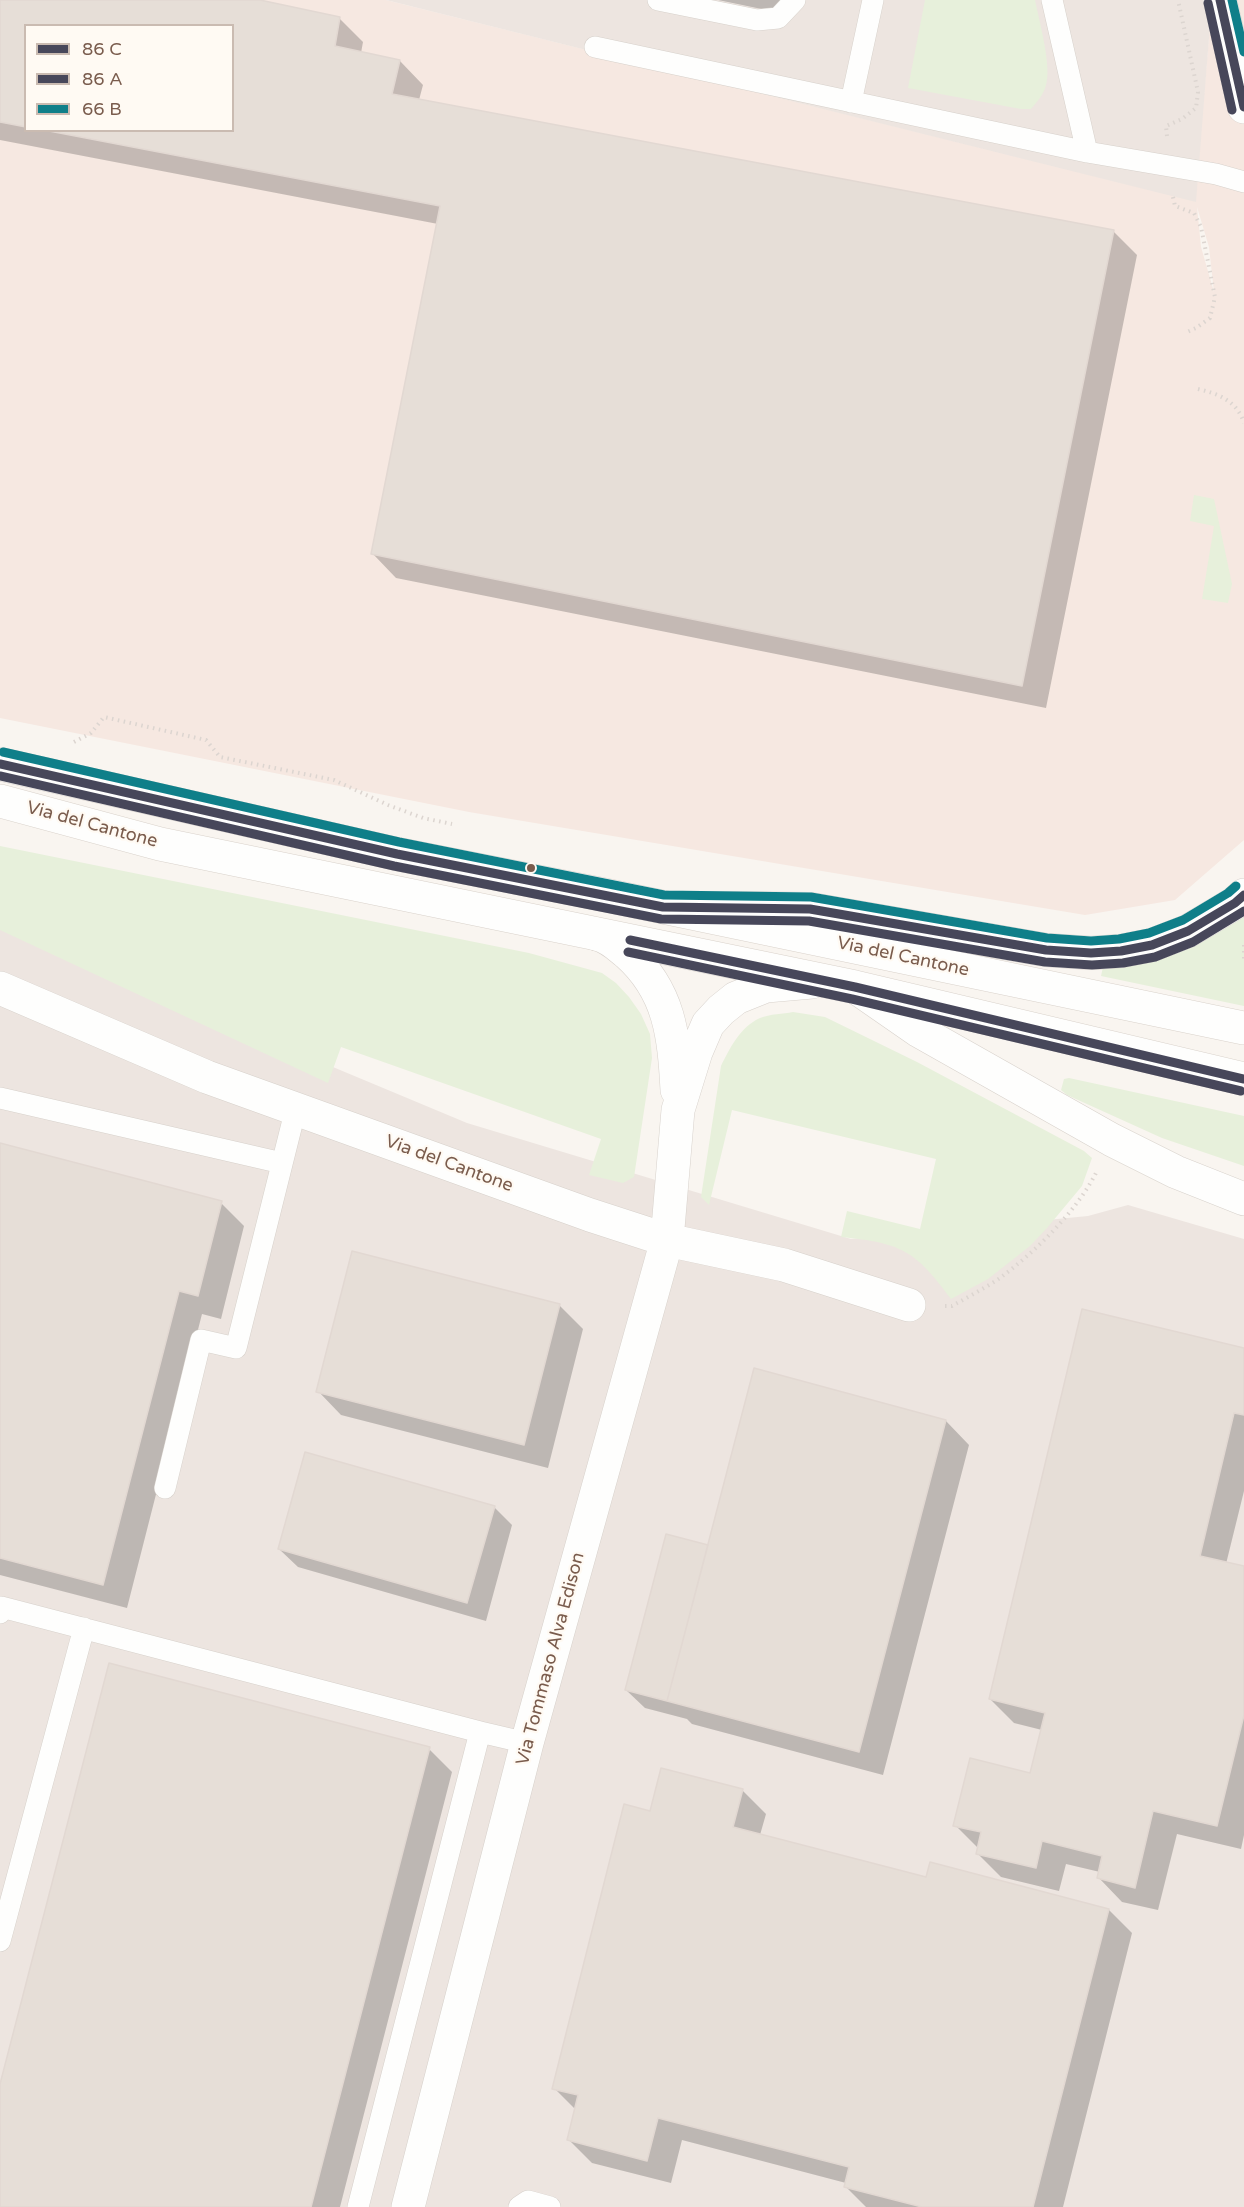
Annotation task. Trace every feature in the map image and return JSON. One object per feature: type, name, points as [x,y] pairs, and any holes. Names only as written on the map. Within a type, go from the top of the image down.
[{"type":"street","points":[[1222,1],[1244,107]]},
{"type":"street","name":"Via del Cantone","points":[[0,764],[397,854],[663,907],[1244,1029]]},
{"type":"street","name":"Via del Cantone","points":[[0,801],[160,844],[841,984],[1244,1079]]},
{"type":"street","points":[[0,816],[160,844]]},
{"type":"street","points":[[663,907],[810,909],[1046,950],[1090,953],[1120,951],[1152,945],[1188,931],[1235,903],[1244,895]]},
{"type":"street","name":"Via Tommaso Alva Edison","points":[[408,2207],[527,1743],[666,1240],[678,1110],[672,1034],[667,1009],[659,993],[635,960],[607,937],[583,931]]},
{"type":"street","name":"Via del Cantone","points":[[841,984],[1112,1140],[1176,1173],[1244,1198]]},
{"type":"street","name":"Via Tommaso Alva Edison","points":[[678,1110],[701,1038],[708,1024],[736,998],[766,986],[841,984]]},
{"type":"street","name":"Via del Cantone","points":[[0,988],[207,1077],[590,1215],[666,1240],[784,1265],[909,1305]]},
{"type":"lane","points":[[658,0],[757,20],[778,18],[795,0]]},
{"type":"lane","points":[[851,102],[873,0]]},
{"type":"lane","points":[[1052,0],[1087,152]]},
{"type":"lane","points":[[595,47],[1087,152],[1216,174],[1244,182]]},
{"type":"lane","points":[[0,1098],[282,1162]]},
{"type":"lane","points":[[165,1488],[201,1340],[236,1348],[296,1108]]},
{"type":"lane","points":[[0,1613],[2,1607],[527,1743]]},
{"type":"lane","points":[[0,1941],[84,1628]]},
{"type":"lane","points":[[358,2207],[480,1732]]},
{"type":"lane","points":[[519,2207],[528,2201],[550,2207]]},
{"type":"path","points":[[1178,0],[1198,92],[1196,108],[1182,119],[1166,126],[1168,167],[1175,206],[1194,213],[1201,227],[1215,297],[1210,318],[1187,332]]},
{"type":"path","points":[[1198,389],[1222,397],[1234,405],[1244,423]]},
{"type":"path","points":[[72,743],[91,733],[104,717],[206,740],[220,757],[334,780],[414,814],[458,825]]},
{"type":"path","points":[[1244,945],[1244,959]]},
{"type":"path","points":[[909,1305],[952,1306],[1000,1278],[1043,1242],[1088,1188],[1112,1140]]},
{"type":"shaded area","points":[[0,0],[386,0],[1195,201],[1212,0],[1244,0],[1244,840],[1175,900],[1085,915],[469,812],[0,718]],"holes":[[[1197,207],[1209,247],[1214,292],[1201,247]]]},
{"type":"shaded area","points":[[386,0],[1212,0],[1196,202]]},
{"type":"shaded area","points":[[0,928],[467,1123],[851,1239],[1088,1216],[1128,1205],[1244,1239],[1244,2207],[0,2207]]},
{"type":"green space","points":[[925,0],[1035,0],[1044,43],[1047,77],[1044,92],[1031,109],[908,88]]},
{"type":"green space","points":[[1194,495],[1214,499],[1232,584],[1228,603],[1202,599],[1214,526],[1190,521]]},
{"type":"green space","points":[[0,846],[529,953],[602,973],[616,983],[629,997],[641,1014],[650,1034],[652,1058],[634,1177],[623,1183],[589,1175],[601,1139],[341,1047],[328,1083],[0,930]]},
{"type":"green space","points":[[1244,915],[1244,1006],[1101,976],[1103,967],[1141,964],[1177,952]]},
{"type":"green space","points":[[793,1012],[825,1017],[917,1062],[1084,1151],[1092,1158],[1082,1186],[1030,1246],[988,1279],[951,1299],[927,1269],[905,1252],[878,1242],[841,1237],[847,1211],[920,1229],[936,1159],[732,1110],[709,1205],[701,1197],[721,1066],[736,1039],[753,1022],[768,1016]]},
{"type":"green space","points":[[1069,1078],[1244,1116],[1244,1166],[1162,1138],[1067,1095],[1061,1090],[1064,1079]]},
{"type":"building","points":[[0,0],[260,0],[340,17],[335,46],[400,60],[392,94],[1114,230],[1022,686],[371,554],[440,206],[54,132],[234,132],[234,24],[24,24],[24,127],[0,122]]},
{"type":"building","points":[[0,1143],[222,1201],[198,1296],[179,1291],[103,1585],[0,1558]]},
{"type":"building","points":[[352,1251],[560,1304],[524,1445],[316,1392]]},
{"type":"building","points":[[1082,1309],[1244,1348],[1244,1415],[1234,1413],[1200,1556],[1244,1566],[1244,1715],[1217,1826],[1153,1811],[1135,1888],[1097,1878],[1102,1856],[1042,1841],[1036,1868],[976,1854],[981,1832],[953,1826],[970,1758],[1030,1773],[1045,1713],[989,1699]]},
{"type":"building","points":[[754,1368],[946,1420],[859,1752],[667,1701]]},
{"type":"building","points":[[305,1452],[495,1506],[467,1603],[278,1549]]},
{"type":"building","points":[[666,1534],[708,1545],[667,1701],[625,1690]]},
{"type":"building","points":[[109,1663],[430,1747],[311,2207],[0,2207],[0,2084]]},
{"type":"building","points":[[661,1768],[743,1789],[733,1827],[926,1877],[930,1862],[1109,1909],[1033,2207],[922,2207],[844,2187],[849,2167],[658,2118],[647,2161],[567,2140],[578,2095],[552,2089],[624,1804],[650,1811]]},
{"type":"transit line","points":[[1220,0],[1244,107]]},
{"type":"transit line","points":[[1232,0],[1244,52]]},
{"type":"transit line","points":[[1208,3],[1232,110]]},
{"type":"transit line","points":[[3,752],[399,842],[664,895],[811,897],[1047,938],[1091,941],[1119,939],[1149,933],[1183,920],[1236,886]]},
{"type":"transit line","points":[[0,764],[397,854],[663,907],[810,909],[1046,950],[1091,953],[1121,951],[1152,945],[1188,931],[1235,903],[1244,895]]},
{"type":"transit line","points":[[0,776],[394,866],[661,919],[809,921],[1045,962],[1092,965],[1123,963],[1155,957],[1193,942],[1244,911]]},
{"type":"transit line","points":[[630,940],[855,987],[1244,1079]]},
{"type":"transit line","points":[[628,952],[852,999],[1241,1091]]}]
